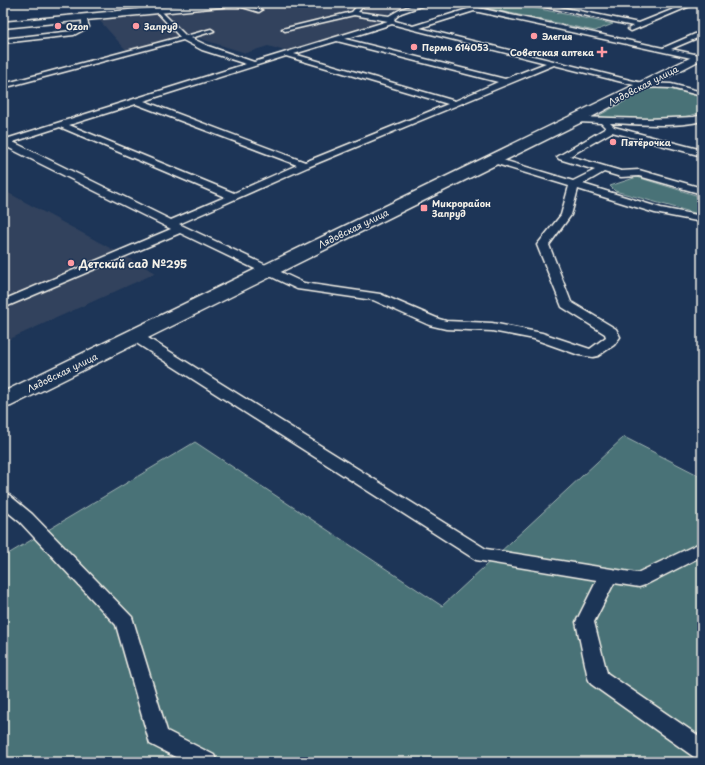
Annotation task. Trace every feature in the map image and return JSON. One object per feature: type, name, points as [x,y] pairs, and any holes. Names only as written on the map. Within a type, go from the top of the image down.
[{"type":"main road","points":[[109,3],[118,15]]},
{"type":"main road","points":[[3,25],[232,3]]},
{"type":"main road","name":"Лядовская улица","points":[[3,401],[577,119],[699,56]]},
{"type":"lane","points":[[232,3],[259,10]]},
{"type":"lane","points":[[354,13],[361,5],[355,3]]},
{"type":"lane","points":[[4,142],[337,39],[391,20],[399,12],[426,3]]},
{"type":"lane","points":[[531,3],[639,26]]},
{"type":"lane","points":[[675,3],[691,4]]},
{"type":"lane","points":[[413,28],[488,4]]},
{"type":"lane","points":[[609,38],[691,4]]},
{"type":"lane","points":[[474,9],[664,50],[699,56]]},
{"type":"lane","points":[[159,10],[184,38],[205,48],[254,64]]},
{"type":"lane","points":[[284,29],[354,13],[391,20],[413,28],[642,85],[671,86],[702,94]]},
{"type":"lane","points":[[3,41],[74,33],[86,27],[84,18]]},
{"type":"lane","points":[[3,86],[210,31]]},
{"type":"lane","points":[[664,50],[702,33]]},
{"type":"lane","points":[[337,39],[506,82]]},
{"type":"lane","points":[[286,54],[456,104]]},
{"type":"lane","points":[[3,304],[176,226],[234,197],[306,165],[553,63]]},
{"type":"lane","points":[[137,101],[306,165]]},
{"type":"lane","points":[[577,119],[649,122],[694,120],[702,118]]},
{"type":"lane","points":[[603,120],[611,129],[702,154]]},
{"type":"lane","points":[[62,125],[234,197]]},
{"type":"lane","points":[[611,129],[562,157],[621,174],[639,173],[702,191]]},
{"type":"lane","points":[[4,142],[266,271],[301,286],[376,297],[440,324],[492,327],[537,336],[584,352],[593,353],[609,342],[613,336],[611,332],[566,304],[543,245],[566,215],[574,185],[603,169]]},
{"type":"lane","points":[[493,160],[659,211],[702,219]]},
{"type":"lane","points":[[135,336],[482,555],[639,580],[702,548]]},
{"type":"lane","points":[[3,499],[26,518],[126,622],[158,737],[206,762]]},
{"type":"lane","points":[[609,575],[585,622],[598,678],[702,750]]},
{"type":"shaded area","points":[[252,3],[413,3],[380,18],[376,24],[285,51],[268,46],[246,53],[188,35],[127,51],[99,20],[230,7]]},
{"type":"shaded area","name":"Детский сад №295","points":[[3,190],[121,254],[156,273],[3,342]]},
{"type":"green space","points":[[500,3],[511,3],[613,24],[595,31],[486,8]]},
{"type":"green space","points":[[665,88],[702,97],[702,112],[679,118],[650,120],[598,116],[647,89]]},
{"type":"green space","points":[[637,177],[702,197],[702,215],[615,191],[610,186]]},
{"type":"green space","points":[[624,437],[702,477],[702,762],[3,762],[3,557],[195,442],[442,606]]},
{"type":"place","name":"Ozon","points":[[58,26]]},
{"type":"place","name":"Запруд","points":[[136,26]]},
{"type":"place","name":"Элегия","points":[[534,36]]},
{"type":"place","name":"Пермь 614053","points":[[414,47]]},
{"type":"place","name":"Советская аптека","points":[[602,52]]},
{"type":"place","name":"Пятёрочка","points":[[613,142]]},
{"type":"place","name":"Микрорайон Запруд","points":[[424,208]]},
{"type":"place","name":"Детский сад №295","points":[[71,263]]}]
